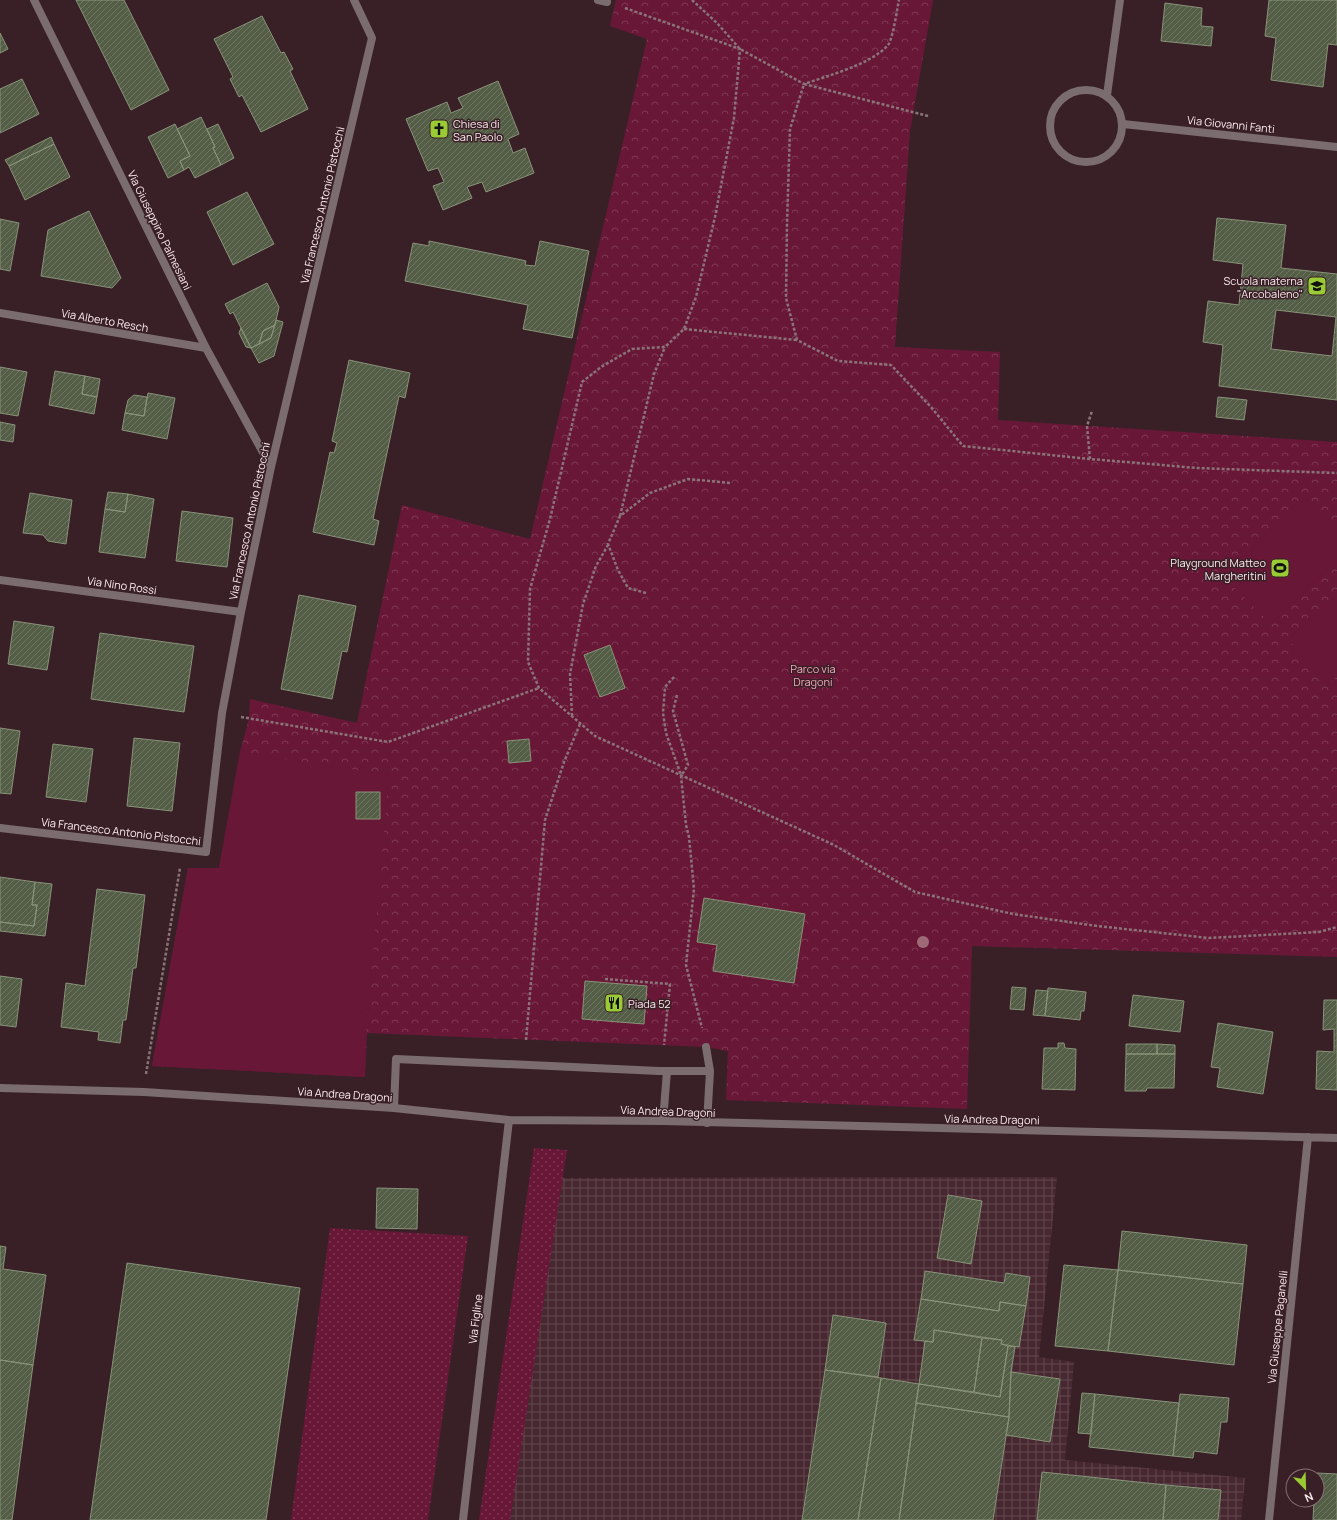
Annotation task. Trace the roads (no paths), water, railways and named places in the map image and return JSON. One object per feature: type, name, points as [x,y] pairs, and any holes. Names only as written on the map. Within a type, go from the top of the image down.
[{"type":"street","name":"Via Giuseppino Palmesiani","points":[[34,0],[206,348],[271,467]]},
{"type":"street","name":"Via Francesco Antonio Pistocchi","points":[[0,828],[206,852],[222,713],[241,612],[271,467],[372,38],[354,0]]},
{"type":"street","points":[[598,0],[607,2]]},
{"type":"street","points":[[1107,95],[1120,0]]},
{"type":"street","points":[[1086,89],[1097,90],[1107,95],[1115,103],[1121,113],[1123,124],[1122,135],[1117,145],[1110,154],[1090,162],[1078,162],[1066,157],[1057,148],[1051,137],[1049,125],[1051,114],[1056,104],[1064,96],[1075,91],[1086,89]]},
{"type":"street","name":"Via Giovanni Fanti","points":[[1123,124],[1337,146]]},
{"type":"street","name":"Via Alberto Resch","points":[[0,313],[206,348]]},
{"type":"street","name":"Via Nino Rossi","points":[[0,580],[241,612]]},
{"type":"street","points":[[706,1047],[710,1071],[707,1123]]},
{"type":"street","points":[[394,1108],[396,1059],[667,1071],[710,1071]]},
{"type":"street","points":[[663,1121],[667,1071]]},
{"type":"street","name":"Via Andrea Dragoni","points":[[0,1088],[144,1092],[394,1108],[509,1120],[663,1121],[1337,1138]]},
{"type":"street","name":"Via Figline","points":[[463,1520],[509,1120]]},
{"type":"street","name":"Via Giuseppe Paganelli","points":[[1269,1520],[1308,1137]]},
{"type":"place","name":"Chiesa di San Paolo","points":[[439,129]]},
{"type":"place","name":"Scuola materna \"Arcobaleno\"","points":[[1317,286]]},
{"type":"place","name":"Playground Matteo Margheritini","points":[[1280,568]]},
{"type":"place","name":"Piada 52","points":[[614,1003]]},
{"type":"park label","name":"Parco via Dragoni","points":[[813,674]]}]
